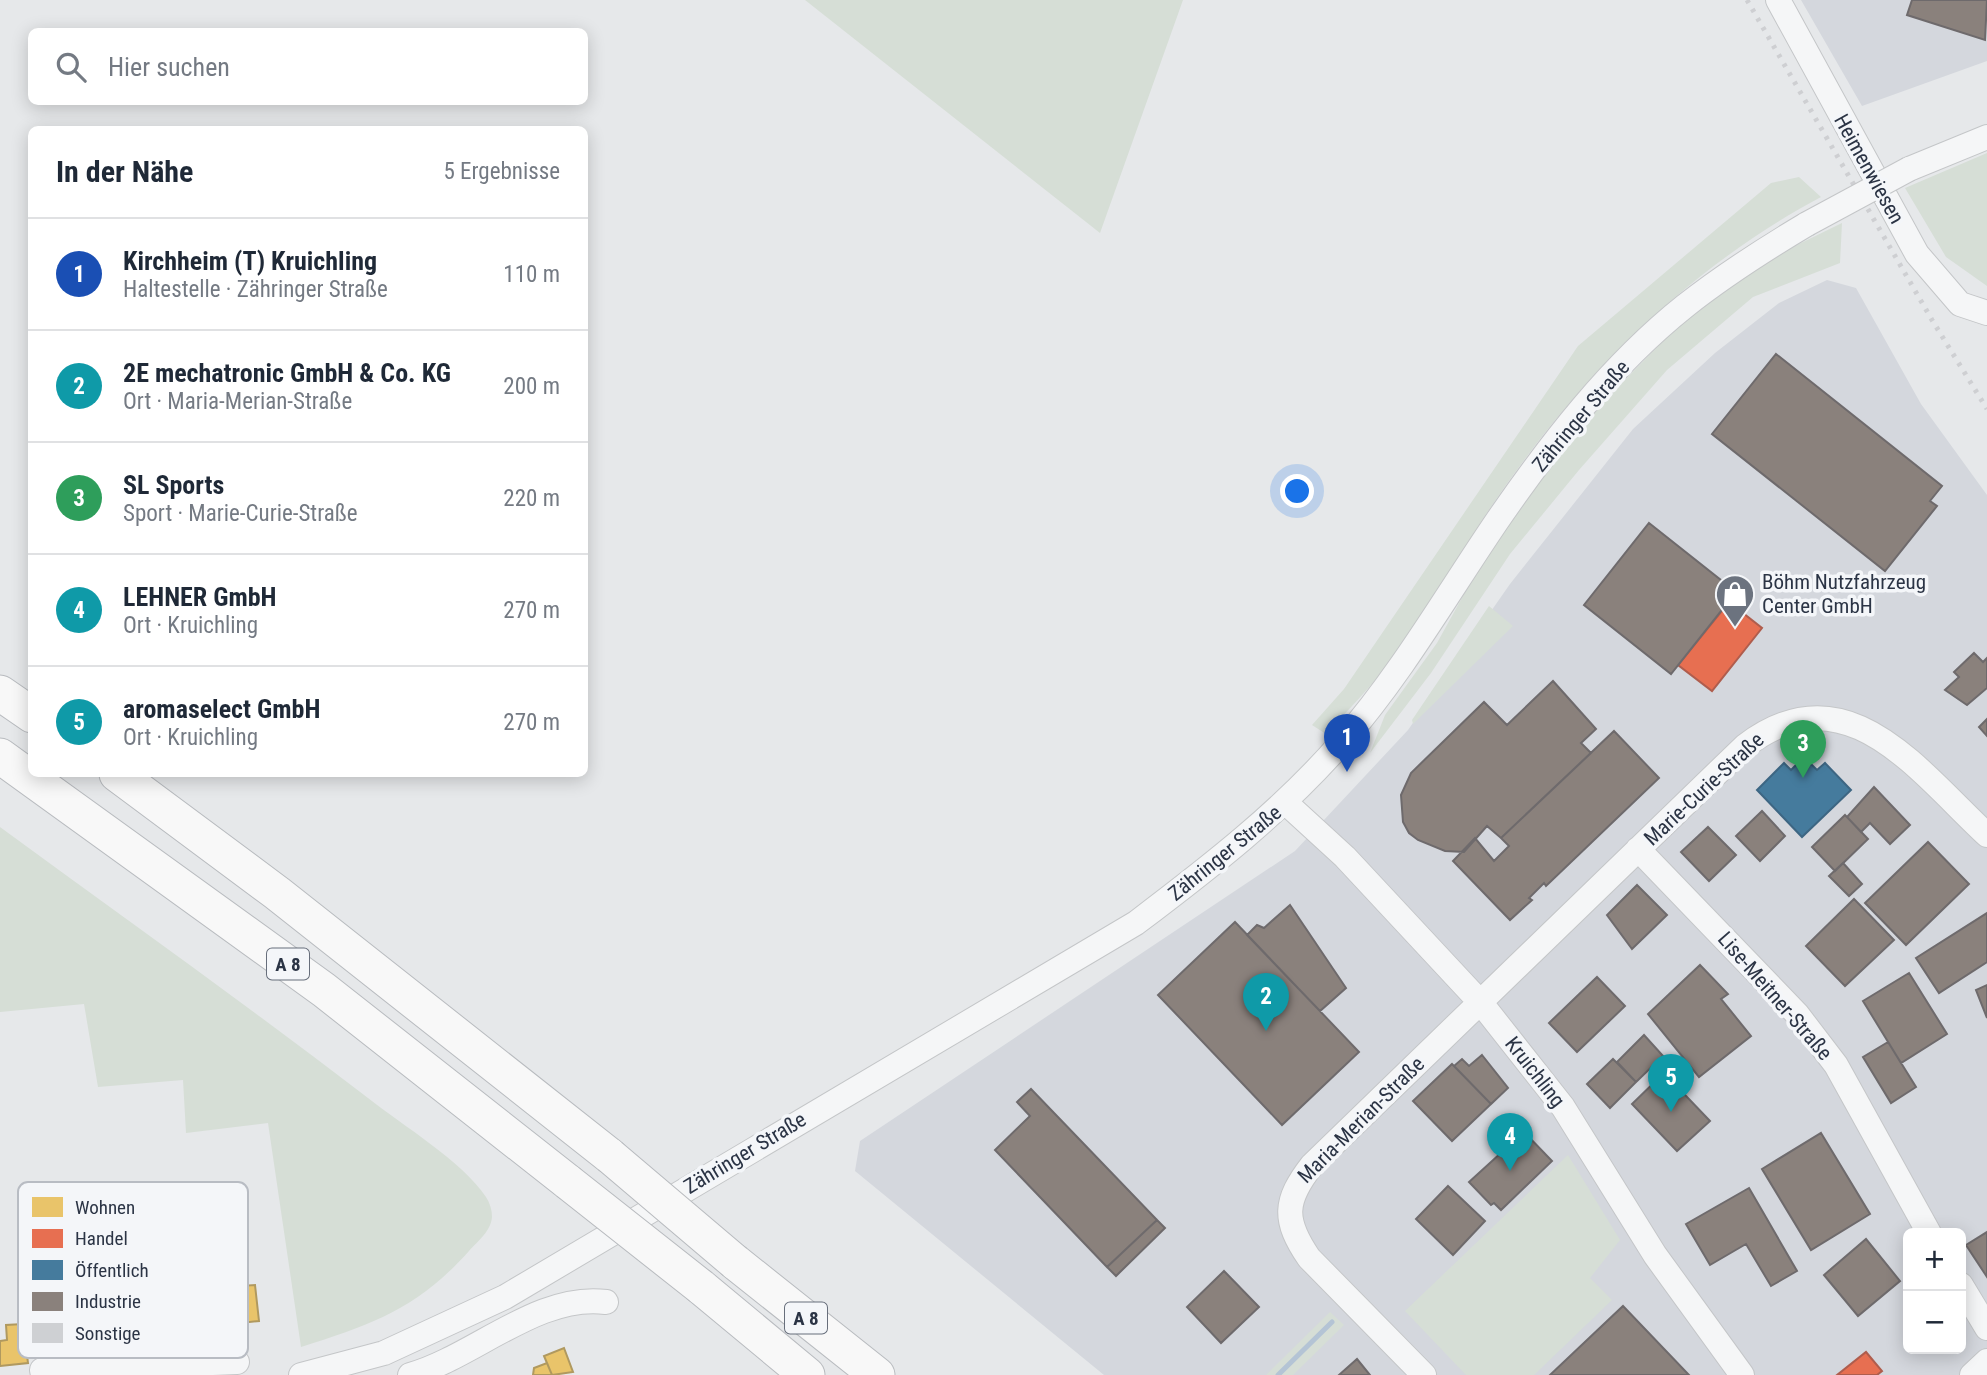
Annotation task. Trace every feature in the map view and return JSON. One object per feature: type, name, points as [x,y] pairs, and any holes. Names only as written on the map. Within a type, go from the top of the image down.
[{"type":"highway","points":[[0,693],[28,712]]},
{"type":"highway","name":"A 8","points":[[0,756],[28,776]]},
{"type":"highway","name":"A 8","points":[[29,777],[313,982],[701,1287],[807,1375]]},
{"type":"highway","name":"A 8","points":[[121,777],[310,918],[610,1156],[735,1262],[877,1375]]},
{"type":"street","name":"Heimenwiesen","points":[[1778,0],[1917,254],[1960,304],[1987,313]]},
{"type":"street","name":"Zähringer Straße","points":[[301,1375],[384,1353],[505,1297],[1136,923],[1227,855],[1286,803],[1380,695],[1421,639],[1497,521],[1592,398],[1683,307],[1747,260],[1807,224],[1909,169],[1987,136]]},
{"type":"street","name":"Marie-Curie-Straße","points":[[1481,1003],[1745,746],[1768,729],[1795,719],[1820,716],[1866,728],[1903,757],[1987,835]]},
{"type":"street","name":"Kruichling","points":[[1286,803],[1345,857],[1481,1003],[1563,1107],[1655,1255],[1742,1375]]},
{"type":"street","name":"Lise-Meitner-Straße","points":[[1638,849],[1797,1014],[1836,1065],[1926,1228]]},
{"type":"street","name":"Maria-Merian-Straße","points":[[1424,1375],[1309,1258],[1294,1236],[1290,1212],[1293,1189],[1312,1165],[1481,1003]]},
{"type":"street","points":[[1965,1291],[1987,1328]]},
{"type":"street","points":[[410,1375],[452,1358],[565,1303],[588,1300],[606,1302]]},
{"type":"street","points":[[1972,1375],[1987,1361]]},
{"type":"street","points":[[43,1375],[42,1370],[237,1362]]},
{"type":"shaded area","points":[[805,0],[1183,0],[1100,233]]},
{"type":"shaded area","points":[[1801,0],[1987,0],[1987,61],[1862,106]]},
{"type":"shaded area","points":[[1987,153],[1987,286],[1946,257],[1905,188]]},
{"type":"shaded area","points":[[1799,177],[1821,197],[1774,224],[1687,287],[1609,360],[1572,400],[1506,485],[1417,623],[1379,676],[1326,734],[1312,725],[1344,689],[1578,346],[1771,183]]},
{"type":"shaded area","points":[[1842,223],[1840,263],[1753,297],[1667,370],[1510,554],[1431,673],[1370,753],[1385,715],[1437,643],[1500,529],[1594,411],[1691,313],[1760,263]]},
{"type":"shaded area","points":[[1827,280],[1856,288],[1921,404],[1987,495],[1987,1375],[1104,1375],[855,1171],[860,1141],[1295,851],[1408,730],[1510,584],[1633,429],[1715,353],[1779,303]]},
{"type":"shaded area","points":[[1489,606],[1513,626],[1413,724],[1412,720]]},
{"type":"shaded area","points":[[0,827],[447,1157],[475,1183],[489,1202],[492,1217],[484,1236],[450,1271],[412,1301],[372,1322],[301,1347],[268,1123],[186,1133],[183,1080],[98,1087],[84,1004],[0,1012]]},
{"type":"shaded area","points":[[1568,1155],[1620,1240],[1590,1278],[1612,1300],[1534,1375],[1466,1375],[1405,1311]]},
{"type":"shaded area","points":[[1330,1312],[1344,1325],[1293,1375],[1266,1375]]},
{"type":"building: Wohnen","points":[[255,1285],[259,1321],[248,1322],[248,1286]]},
{"type":"building: Wohnen","points":[[18,1324],[18,1358],[27,1358],[28,1363],[0,1366],[0,1341],[7,1340],[6,1325]]},
{"type":"building: Wohnen","points":[[564,1348],[573,1372],[552,1375],[544,1356]]},
{"type":"building: Wohnen","points":[[547,1363],[552,1375],[533,1375],[534,1368]]},
{"type":"building: Handel","points":[[1729,602],[1762,628],[1712,691],[1678,665]]},
{"type":"building: Handel","points":[[1866,1352],[1882,1371],[1877,1375],[1837,1375]]},
{"type":"building: Öffentlich","points":[[1801,760],[1807,760],[1817,770],[1825,763],[1851,790],[1802,837],[1757,790],[1784,763],[1791,770]]},
{"type":"building: Industrie","points":[[1912,0],[1987,0],[1985,40],[1907,15]]},
{"type":"building: Industrie","points":[[1776,354],[1942,486],[1930,501],[1937,506],[1885,571],[1712,434]]},
{"type":"building: Industrie","points":[[1649,523],[1736,592],[1671,674],[1584,605]]},
{"type":"building: Industrie","points":[[1974,653],[1983,662],[1987,658],[1987,688],[1967,705],[1945,690],[1959,677],[1954,672]]},
{"type":"building: Industrie","points":[[1553,681],[1596,729],[1581,743],[1591,753],[1501,838],[1487,826],[1464,852],[1445,851],[1418,840],[1409,833],[1403,822],[1401,795],[1411,773],[1484,702],[1507,725]]},
{"type":"building: Industrie","points":[[1987,719],[1987,736],[1979,727]]},
{"type":"building: Industrie","points":[[1614,731],[1659,778],[1546,886],[1544,883],[1529,898],[1532,900],[1510,920],[1453,861],[1475,838],[1494,861],[1509,846],[1501,838]]},
{"type":"building: Industrie","points":[[1874,787],[1910,825],[1890,844],[1870,823],[1861,832],[1847,817]]},
{"type":"building: Industrie","points":[[1762,811],[1785,836],[1760,861],[1736,836]]},
{"type":"building: Industrie","points":[[1845,815],[1868,839],[1835,871],[1812,847]]},
{"type":"building: Industrie","points":[[1708,827],[1736,855],[1709,881],[1681,852]]},
{"type":"building: Industrie","points":[[1928,842],[1969,884],[1906,945],[1865,903]]},
{"type":"building: Industrie","points":[[1843,863],[1862,884],[1849,896],[1829,876]]},
{"type":"building: Industrie","points":[[1637,885],[1667,915],[1632,949],[1607,915]]},
{"type":"building: Industrie","points":[[1854,899],[1894,940],[1845,986],[1806,946]]},
{"type":"building: Industrie","points":[[1290,905],[1346,988],[1320,1011],[1247,935],[1257,925],[1264,928]]},
{"type":"building: Industrie","points":[[1987,913],[1987,962],[1939,993],[1916,958]]},
{"type":"building: Industrie","points":[[1235,922],[1359,1052],[1282,1125],[1158,995]]},
{"type":"building: Industrie","points":[[1700,965],[1728,994],[1721,999],[1751,1036],[1699,1077],[1648,1014]]},
{"type":"building: Industrie","points":[[1909,973],[1947,1034],[1901,1063],[1863,1001]]},
{"type":"building: Industrie","points":[[1597,977],[1625,1006],[1577,1052],[1549,1023]]},
{"type":"building: Industrie","points":[[1987,985],[1987,1018],[1976,990]]},
{"type":"building: Industrie","points":[[1644,1035],[1663,1056],[1636,1082],[1617,1062]]},
{"type":"building: Industrie","points":[[1888,1042],[1916,1087],[1891,1103],[1863,1057]]},
{"type":"building: Industrie","points":[[1482,1055],[1508,1088],[1491,1104],[1454,1066],[1462,1059],[1469,1066]]},
{"type":"building: Industrie","points":[[1613,1059],[1636,1082],[1610,1108],[1587,1084]]},
{"type":"building: Industrie","points":[[1452,1064],[1491,1104],[1452,1141],[1413,1101]]},
{"type":"building: Industrie","points":[[1664,1073],[1710,1121],[1677,1151],[1632,1104]]},
{"type":"building: Industrie","points":[[1031,1089],[1157,1220],[1107,1267],[995,1150],[1030,1116],[1017,1102]]},
{"type":"building: Industrie","points":[[1524,1132],[1552,1161],[1501,1210],[1494,1203],[1491,1205],[1469,1182]]},
{"type":"building: Industrie","points":[[1821,1133],[1870,1214],[1811,1250],[1762,1169]]},
{"type":"building: Industrie","points":[[1448,1186],[1485,1221],[1453,1255],[1416,1219]]},
{"type":"building: Industrie","points":[[1749,1188],[1797,1271],[1771,1286],[1746,1244],[1710,1265],[1686,1224]]},
{"type":"building: Industrie","points":[[1157,1220],[1165,1228],[1116,1276],[1107,1267]]},
{"type":"building: Industrie","points":[[1987,1232],[1987,1277],[1966,1245]]},
{"type":"building: Industrie","points":[[1866,1239],[1900,1281],[1858,1316],[1824,1275]]},
{"type":"building: Industrie","points":[[1224,1271],[1259,1307],[1221,1343],[1187,1307]]},
{"type":"building: Industrie","points":[[1623,1306],[1689,1375],[1550,1375]]},
{"type":"building: Industrie","points":[[1357,1359],[1370,1375],[1339,1375]]},
{"type":"waterway","points":[[1278,1375],[1332,1322]]},
{"type":"railway","points":[[1747,0],[1932,320],[1987,409]]},
{"type":"place","name":"Böhm Nutzfahrzeug Center GmbH","points":[[1735,628]]},
{"type":"place","name":"Kirchheim (T) Kruichling","points":[[1347,772]]},
{"type":"place","name":"SL Sports","points":[[1803,778]]},
{"type":"place","name":"2E mechatronic GmbH & Co. KG","points":[[1266,1031]]},
{"type":"place","name":"aromaselect GmbH","points":[[1671,1112]]},
{"type":"place","name":"LEHNER GmbH","points":[[1510,1171]]}]
